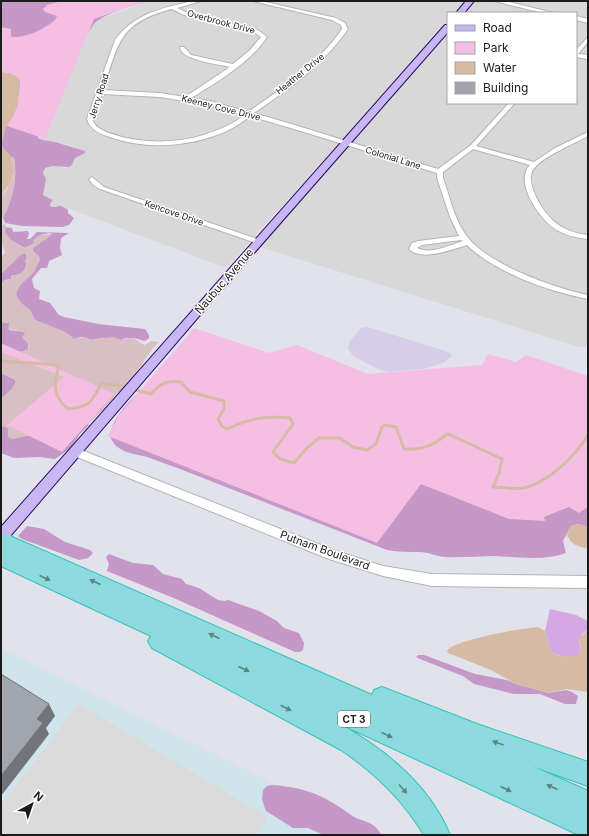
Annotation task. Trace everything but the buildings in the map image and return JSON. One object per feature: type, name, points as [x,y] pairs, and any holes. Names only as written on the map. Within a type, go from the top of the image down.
[{"type":"highway","name":"CT 3","points":[[1,538],[11,556],[119,612],[588,826]]},
{"type":"highway","name":"CT 3","points":[[11,556],[313,680],[588,803]]},
{"type":"highway","points":[[119,612],[140,630],[162,643],[320,726],[359,749],[386,771],[400,785],[426,817],[438,835]]},
{"type":"highway","points":[[313,680],[348,685],[471,733],[588,774]]},
{"type":"main road","points":[[461,12],[470,1]]},
{"type":"main road","name":"Naubuc Avenue","points":[[1,538],[259,241],[447,28]]},
{"type":"street","name":"Jerry Road","points":[[199,1],[142,18],[123,32],[118,40],[90,119],[92,125],[103,133],[136,142],[160,143],[209,136],[230,128],[249,114]]},
{"type":"street","name":"Heather Drive","points":[[249,114],[314,65],[331,47],[345,28],[342,23],[333,19],[255,1]]},
{"type":"street","points":[[497,1],[546,12]]},
{"type":"street","name":"Overbrook Drive","points":[[174,8],[186,13],[253,30],[262,34],[264,37],[262,41],[234,66],[187,98]]},
{"type":"street","points":[[577,18],[588,21]]},
{"type":"street","points":[[577,53],[588,39]]},
{"type":"street","points":[[182,48],[184,53],[190,56],[234,66]]},
{"type":"street","points":[[577,54],[588,57]]},
{"type":"street","name":"Keeney Cove Drive","points":[[100,92],[145,93],[187,98],[347,142]]},
{"type":"street","points":[[511,104],[472,147],[440,172],[440,178],[466,240],[489,259],[561,291],[588,297]]},
{"type":"street","points":[[588,134],[534,164],[528,171],[527,181],[543,215],[550,222],[563,230],[588,237]]},
{"type":"street","name":"Colonial Lane","points":[[347,142],[440,172]]},
{"type":"street","points":[[472,147],[534,164]]},
{"type":"street","name":"Kencove Drive","points":[[92,179],[95,184],[101,188],[259,241]]},
{"type":"street","points":[[466,240],[426,253],[418,252],[413,248],[415,245],[421,243],[466,240]]},
{"type":"street","name":"Putnam Boulevard","points":[[76,452],[334,555],[383,571],[408,576],[452,581],[588,582]]},
{"type":"shaded area","points":[[1,1],[147,1],[111,13],[94,24],[73,54],[38,135],[38,138],[43,140],[85,151],[85,153],[75,158],[72,165],[69,167],[52,166],[45,168],[43,173],[46,179],[43,195],[53,200],[50,204],[51,207],[62,206],[68,210],[68,213],[74,218],[69,225],[63,227],[22,226],[5,223],[3,218],[9,204],[15,181],[15,166],[14,158],[11,157],[1,146],[5,129],[7,73],[1,72]]},
{"type":"shaded area","points":[[147,1],[465,1],[456,12],[447,12],[447,23],[445,26],[226,268],[62,206],[51,207],[50,204],[52,203],[50,198],[43,195],[46,179],[43,173],[45,168],[52,166],[65,168],[72,165],[75,158],[85,153],[69,145],[43,140],[38,136],[45,138],[89,31],[96,21]]},
{"type":"shaded area","points":[[474,1],[490,1],[540,12],[465,12]]},
{"type":"shaded area","points":[[506,1],[588,1],[588,19],[577,16],[577,12],[556,12]]},
{"type":"shaded area","points":[[577,20],[588,22],[588,347],[579,347],[260,247],[447,32],[447,104],[577,104]]},
{"type":"shaded area","points":[[11,157],[14,158],[15,181],[6,211],[3,218],[1,218],[1,197],[14,176],[10,159]]},
{"type":"shaded area","points":[[4,224],[6,225],[5,233],[12,241],[25,248],[34,243],[33,240],[40,235],[53,234],[33,248],[33,251],[40,259],[33,273],[20,285],[16,293],[22,304],[30,310],[35,320],[65,332],[74,339],[85,337],[92,340],[114,337],[121,340],[133,338],[145,345],[151,341],[159,342],[153,348],[129,383],[130,385],[117,393],[102,411],[88,424],[12,439],[8,437],[8,428],[1,425],[1,399],[12,389],[16,382],[14,379],[1,373],[1,354],[4,352],[23,351],[29,347],[27,342],[22,338],[25,332],[8,329],[9,323],[1,322],[1,285],[3,284],[3,281],[11,279],[12,275],[21,273],[27,266],[25,261],[27,257],[26,254],[22,254],[1,274],[1,257],[5,253],[1,239],[1,226]]},
{"type":"shaded area","points":[[5,227],[12,228],[13,232],[28,231],[29,234],[27,239],[30,239],[37,232],[69,233],[61,238],[60,248],[62,255],[49,261],[47,268],[41,268],[32,279],[34,288],[40,291],[39,299],[50,303],[59,315],[98,324],[145,329],[149,335],[149,338],[145,341],[134,338],[126,338],[121,340],[103,338],[90,340],[81,337],[74,339],[65,332],[35,320],[30,310],[22,304],[16,293],[20,285],[33,273],[40,259],[33,251],[33,248],[52,234],[49,233],[40,235],[34,243],[25,248],[12,241],[5,233]]},
{"type":"shaded area","points":[[23,254],[26,254],[27,258],[25,269],[20,274],[12,275],[11,279],[5,280],[1,285],[1,276],[4,269]]},
{"type":"shaded area","points":[[1,322],[9,323],[9,330],[25,332],[28,349],[21,352],[7,352],[1,354]]},
{"type":"shaded area","points":[[367,327],[436,348],[450,353],[452,356],[445,362],[424,369],[388,372],[378,369],[353,356],[348,348],[350,341],[361,328]]},
{"type":"shaded area","points":[[1,373],[14,379],[16,382],[12,389],[1,399]]},
{"type":"shaded area","points":[[137,394],[588,445],[588,527],[578,524],[571,526],[563,541],[566,553],[549,557],[444,557],[423,552],[399,552],[387,550],[180,469],[120,449],[116,446],[110,436],[111,430],[116,418]]},
{"type":"shaded area","points":[[1,425],[8,428],[9,431],[34,435],[89,425],[79,435],[71,448],[55,459],[39,457],[14,458],[1,453]]},
{"type":"shaded area","points":[[27,526],[44,529],[65,542],[90,550],[93,553],[88,558],[79,560],[22,539],[18,536]]},
{"type":"shaded area","points":[[109,554],[133,563],[153,565],[163,574],[182,579],[186,584],[199,588],[218,600],[228,600],[259,611],[277,621],[284,628],[299,633],[304,643],[303,650],[300,652],[295,652],[176,599],[107,571],[109,564],[106,557]]},
{"type":"shaded area","points":[[550,609],[576,615],[588,621],[588,630],[583,633],[579,640],[581,651],[579,655],[563,657],[551,652],[545,631]]},
{"type":"shaded area","points":[[1,648],[279,786],[266,812],[293,828],[308,828],[324,835],[1,835]]},
{"type":"shaded area","points":[[418,655],[424,655],[475,674],[507,680],[549,693],[566,690],[578,696],[576,704],[565,704],[540,694],[514,694],[474,684],[463,676],[416,657]]},
{"type":"shaded area","points":[[79,704],[267,817],[258,835],[1,835],[1,805]]},
{"type":"shaded area","points":[[272,785],[296,788],[325,798],[354,817],[373,825],[382,835],[324,835],[308,828],[293,828],[266,811],[262,800],[263,790],[267,786]]},
{"type":"green space","points":[[62,1],[146,1],[94,19],[45,139],[7,126],[17,107],[20,84],[11,74],[1,72],[1,27],[11,29],[12,37],[24,36],[41,30],[55,20],[57,16],[45,12],[43,9],[47,5]]},
{"type":"green space","points":[[194,328],[269,353],[297,345],[368,374],[482,365],[488,354],[516,362],[526,355],[588,376],[588,507],[579,513],[569,507],[544,517],[545,521],[509,519],[421,484],[377,543],[108,436],[118,416]]},
{"type":"green space","points":[[1,343],[114,394],[62,452],[7,425],[64,377],[1,352]]},
{"type":"water","points":[[1,72],[16,76],[20,80],[17,107],[5,129],[1,144]]},
{"type":"water","points":[[1,146],[11,157],[13,174],[11,182],[1,197]]},
{"type":"water","points":[[578,524],[588,527],[588,549],[573,543],[567,535],[571,526]]},
{"type":"water","points":[[538,627],[545,631],[551,652],[563,657],[579,654],[581,651],[579,638],[588,630],[588,692],[566,689],[550,693],[516,684],[491,670],[448,653],[447,651],[452,647],[474,639],[504,632]]},
{"type":"waterway","points":[[1,361],[59,365],[55,383],[57,394],[59,399],[68,409],[81,407],[89,403],[101,384],[118,385],[151,394],[164,383],[176,381],[181,382],[190,392],[224,401],[224,409],[218,419],[222,426],[227,429],[250,420],[273,417],[290,418],[293,424],[273,452],[280,459],[294,463],[308,447],[319,438],[340,438],[353,447],[367,450],[376,444],[382,427],[385,425],[396,427],[404,449],[422,448],[437,442],[447,434],[502,459],[499,473],[493,487],[520,489],[533,485],[552,474],[569,459],[588,435]]}]
